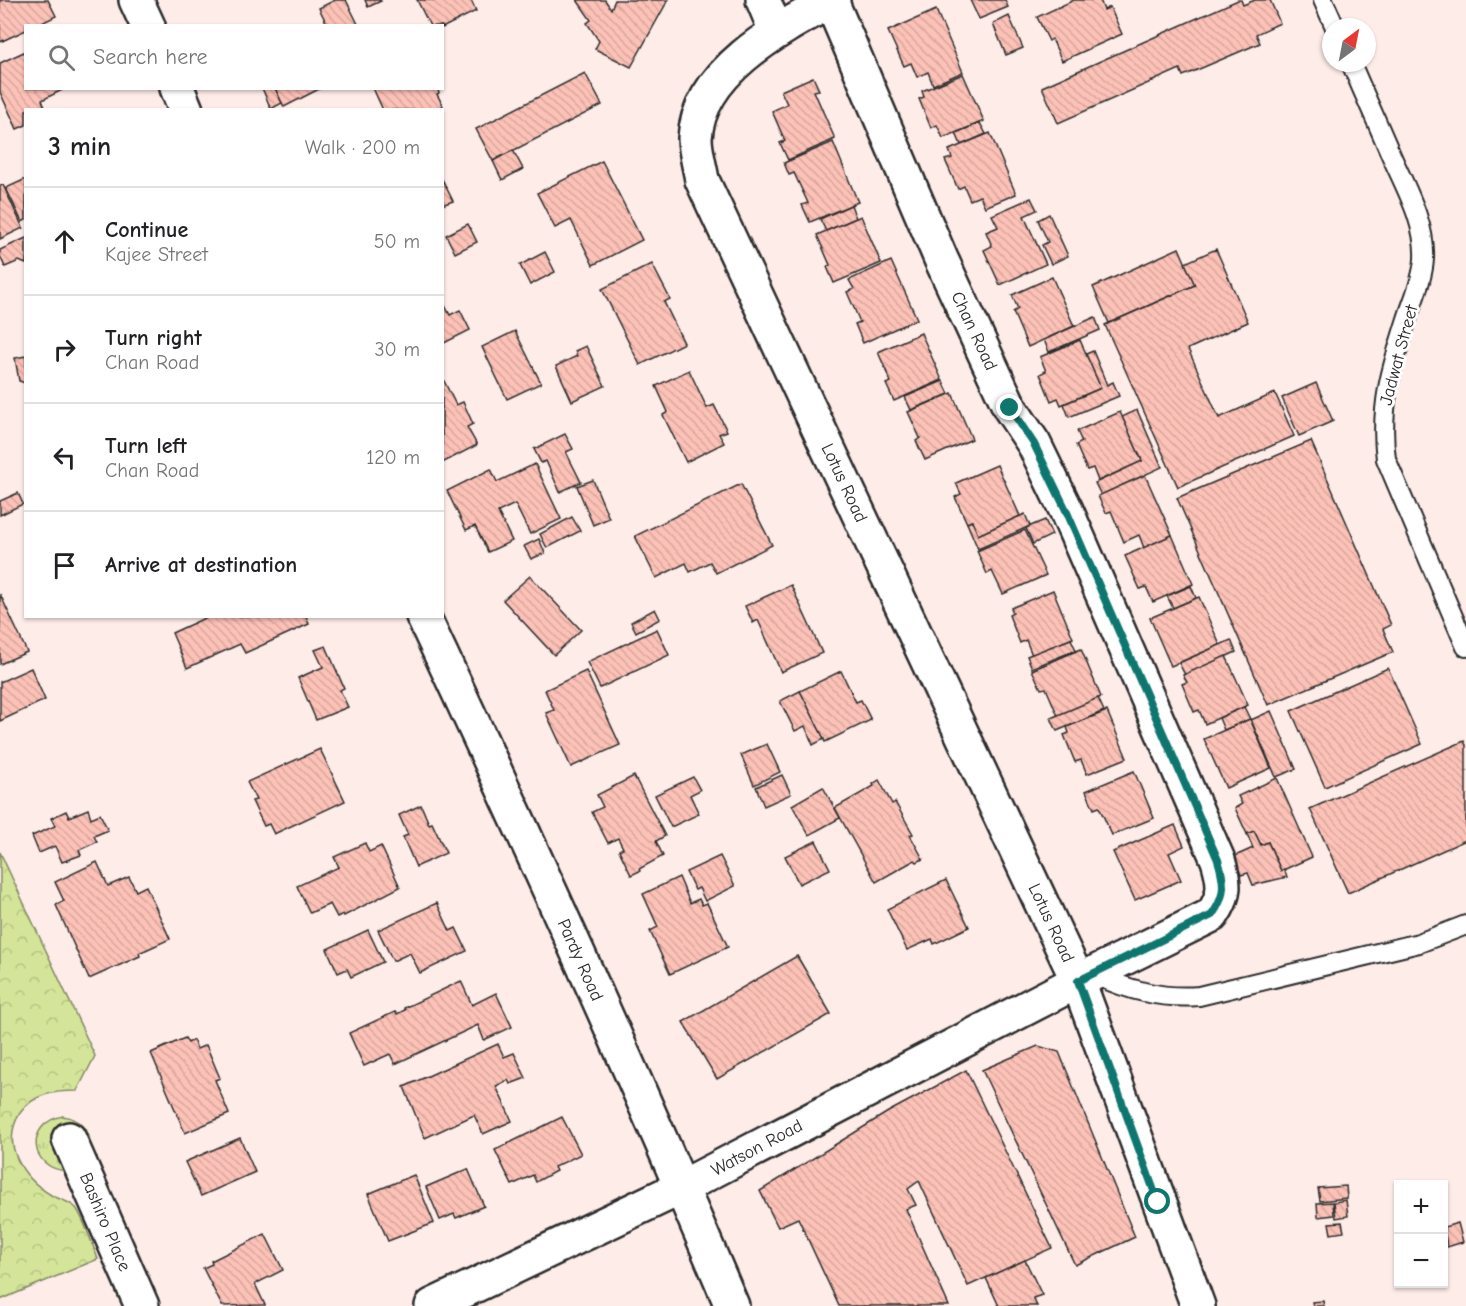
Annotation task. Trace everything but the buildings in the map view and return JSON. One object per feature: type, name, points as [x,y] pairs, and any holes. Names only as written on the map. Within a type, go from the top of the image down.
[{"type":"street","points":[[136,0],[147,24]]},
{"type":"street","points":[[763,0],[776,31]]},
{"type":"street","name":"Lotus Road","points":[[832,0],[776,31],[734,64],[713,90],[701,112],[695,139],[702,180],[1085,977],[1198,1306]]},
{"type":"street","name":"Chan Road","points":[[832,0],[941,259],[1010,408],[1034,444],[1066,510],[1224,878],[1220,903],[1212,915],[1085,977]]},
{"type":"street","points":[[178,90],[185,108]]},
{"type":"street","name":"Pardy Road","points":[[424,618],[682,1187],[732,1306]]},
{"type":"street","name":"Watson Road","points":[[432,1306],[682,1187],[1085,977]]},
{"type":"street","name":"Bashiro Place","points":[[69,1138],[141,1306]]},
{"type":"lane","points":[[1323,0],[1331,18]]},
{"type":"lane","name":"Jadwat Street","points":[[1354,72],[1413,204],[1421,230],[1424,259],[1385,398],[1383,432],[1386,459],[1466,647]]},
{"type":"lane","points":[[1085,977],[1154,995],[1179,998],[1199,996],[1419,943],[1466,925]]},
{"type":"green space","points":[[0,852],[95,1056],[77,1091],[46,1094],[26,1106],[14,1125],[12,1137],[14,1149],[18,1160],[32,1180],[51,1195],[76,1208],[85,1224],[98,1259],[0,1300]]},
{"type":"green space","points":[[63,1116],[76,1120],[84,1127],[90,1143],[90,1150],[68,1171],[55,1169],[45,1163],[36,1146],[37,1136],[42,1127],[50,1120]]},
{"type":"route","points":[[1010,408],[1034,444],[1050,474],[1224,878],[1220,903],[1212,915],[1078,981],[1158,1202]]}]
